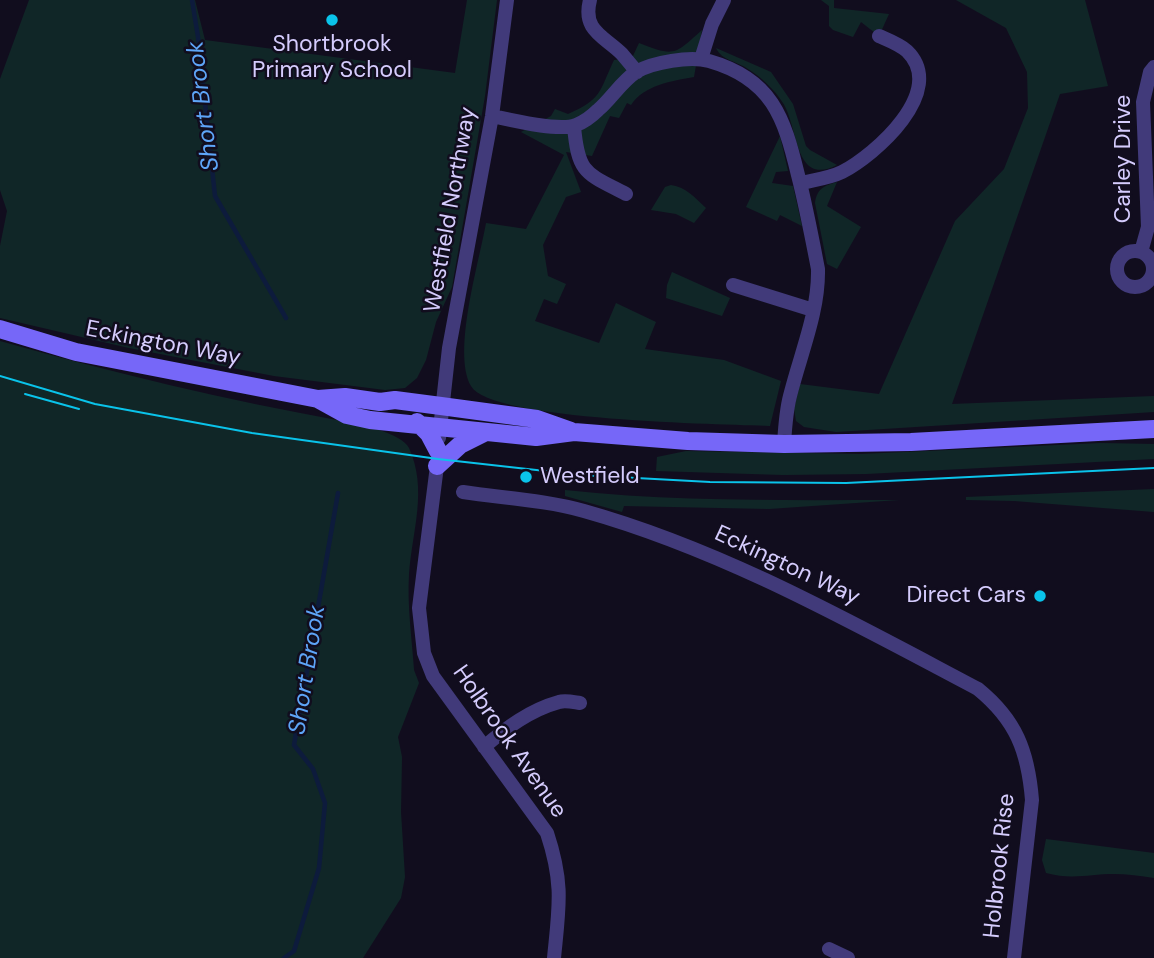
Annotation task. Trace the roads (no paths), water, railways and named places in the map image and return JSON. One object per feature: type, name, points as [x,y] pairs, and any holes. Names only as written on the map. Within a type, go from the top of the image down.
[{"type":"main road","name":"Eckington Way","points":[[0,329],[76,352],[318,400],[347,415],[536,438],[574,432],[688,441],[783,444],[911,442],[1154,429]]},
{"type":"main road","name":"Eckington Way","points":[[318,400],[345,397],[380,402],[395,400],[537,419],[574,432]]},
{"type":"main road","points":[[380,402],[431,426],[429,434],[438,458],[484,433]]},
{"type":"street","name":"Westfield Northway","points":[[431,426],[441,406],[449,348],[492,116],[507,0]]},
{"type":"street","points":[[590,0],[588,17],[591,27],[637,72]]},
{"type":"street","points":[[701,59],[712,24],[724,0]]},
{"type":"street","points":[[801,183],[834,175],[850,167],[898,126],[914,103],[919,77],[914,60],[906,51],[879,36]]},
{"type":"street","points":[[492,116],[545,126],[574,126],[597,112],[637,72],[673,60],[701,59],[724,65],[746,76],[764,91],[779,111],[789,134],[818,269],[813,310],[789,400],[783,444]]},
{"type":"street","name":"Carley Drive","points":[[1141,252],[1149,227],[1143,102],[1150,72],[1154,67]]},
{"type":"street","points":[[574,126],[577,155],[585,169],[594,177],[626,194]]},
{"type":"street","points":[[733,285],[813,310]]},
{"type":"street","name":"Holbrook Avenue","points":[[438,458],[419,608],[419,629],[424,653],[433,676],[547,833],[556,859],[560,884],[554,958]]},
{"type":"street","name":"Eckington Way","points":[[463,492],[581,510],[664,537],[843,617],[978,689],[995,703],[1010,720],[1031,778]]},
{"type":"street","points":[[484,747],[510,725],[534,713],[561,701],[580,703]]},
{"type":"street","name":"Holbrook Rise","points":[[1014,958],[1032,800],[1031,778]]},
{"type":"street","points":[[829,949],[848,958]]},
{"type":"waterway","name":"Short Brook","points":[[192,0],[215,196],[286,318]]},
{"type":"waterway","name":"Short Brook","points":[[284,958],[294,951],[319,868],[325,803],[313,769],[294,745],[338,493]]},
{"type":"tram line","points":[[0,376],[95,404],[252,433],[438,459],[581,475],[710,482],[846,483],[1154,468]]},
{"type":"tram line","points":[[25,394],[79,409]]},
{"type":"place","name":"Shortbrook Primary School","points":[[332,20]]},
{"type":"place","name":"Westfield","points":[[526,477]]},
{"type":"place","name":"Direct Cars","points":[[1040,596]]}]
